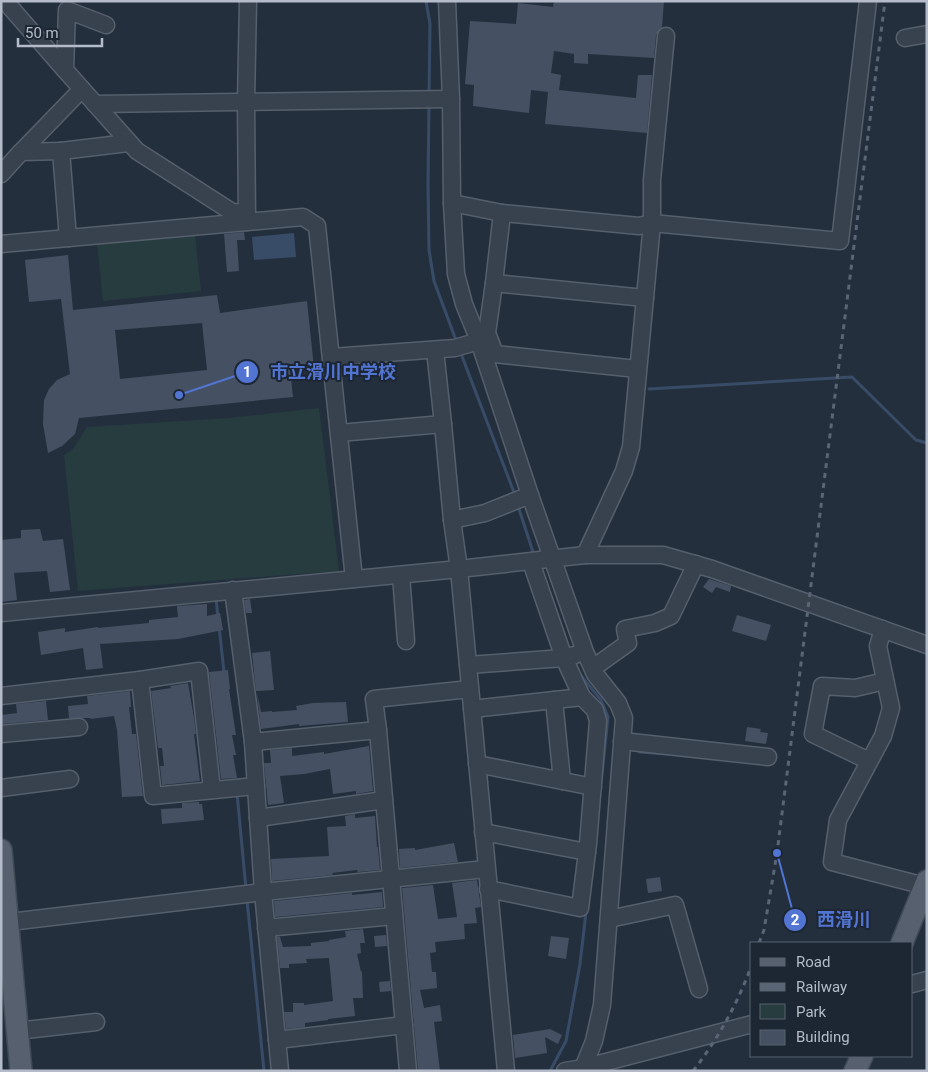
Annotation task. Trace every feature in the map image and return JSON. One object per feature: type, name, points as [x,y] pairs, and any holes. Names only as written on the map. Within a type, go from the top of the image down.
[{"type":"main road","points":[[1,850],[5,923],[21,1071]]},
{"type":"main road","points":[[902,942],[926,884]]},
{"type":"main road","points":[[856,1071],[862,1057]]},
{"type":"street","points":[[5,1],[136,152],[232,212],[247,218]]},
{"type":"street","points":[[247,218],[246,102],[248,1]]},
{"type":"street","points":[[447,1],[451,99],[452,203],[456,274],[464,304],[479,341],[551,559],[585,652],[595,674],[618,703],[624,718],[602,1004],[594,1041],[575,1069]]},
{"type":"street","points":[[452,203],[502,213],[639,226],[652,223],[840,241],[868,1]]},
{"type":"street","points":[[65,70],[67,5],[106,25]]},
{"type":"street","points":[[905,38],[927,34]]},
{"type":"street","points":[[585,556],[624,471],[631,447],[652,223],[652,180],[666,36]]},
{"type":"street","points":[[1,174],[82,89]]},
{"type":"street","points":[[95,104],[451,99]]},
{"type":"street","points":[[21,152],[61,151],[128,143]]},
{"type":"street","points":[[61,151],[68,238]]},
{"type":"street","points":[[502,213],[487,334],[495,354],[637,369]]},
{"type":"street","points":[[1,244],[247,218],[303,217],[318,226],[354,579]]},
{"type":"street","points":[[494,283],[645,298]]},
{"type":"street","points":[[332,357],[455,348],[479,341]]},
{"type":"street","points":[[435,350],[452,520],[459,569],[506,1071]]},
{"type":"street","points":[[339,433],[443,424]]},
{"type":"street","points":[[452,520],[485,513],[530,495]]},
{"type":"street","points":[[1,613],[585,556],[663,555],[696,564],[927,645]]},
{"type":"street","points":[[488,889],[580,908],[587,852],[598,721],[595,710],[582,697],[564,658],[531,562]]},
{"type":"street","points":[[593,668],[628,643],[625,628],[655,623],[671,616],[696,564]]},
{"type":"street","points":[[401,575],[406,641]]},
{"type":"street","points":[[233,590],[253,742],[263,892],[280,1071]]},
{"type":"street","points":[[883,628],[878,646],[891,708],[883,736],[838,820],[832,862],[926,884]]},
{"type":"street","points":[[468,665],[564,658],[585,652]]},
{"type":"street","points":[[1,696],[140,680],[199,671],[212,790]]},
{"type":"street","points":[[140,680],[153,796],[256,786]]},
{"type":"street","points":[[870,761],[812,734],[822,686],[855,688],[885,680]]},
{"type":"street","points":[[408,1071],[374,699],[470,688]]},
{"type":"street","points":[[472,709],[582,697]]},
{"type":"street","points":[[554,700],[562,781]]},
{"type":"street","points":[[1,734],[79,727]]},
{"type":"street","points":[[253,742],[378,730]]},
{"type":"street","points":[[622,741],[768,756]]},
{"type":"street","points":[[477,764],[592,787]]},
{"type":"street","points":[[1,788],[70,779]]},
{"type":"street","points":[[258,818],[384,800]]},
{"type":"street","points":[[483,832],[587,852]]},
{"type":"street","points":[[5,923],[486,868]]},
{"type":"street","points":[[609,919],[675,905],[699,989]]},
{"type":"street","points":[[266,928],[394,916]]},
{"type":"street","points":[[913,984],[927,980]]},
{"type":"street","points":[[17,1031],[96,1022]]},
{"type":"street","points":[[277,1040],[404,1025]]},
{"type":"street","points":[[575,1069],[750,1025]]},
{"type":"green space","points":[[195,234],[201,291],[103,301],[97,244]]},
{"type":"green space","points":[[319,408],[339,571],[78,591],[64,455],[73,449],[87,427],[228,418]]},
{"type":"water","points":[[294,233],[296,257],[254,260],[252,237]]},
{"type":"building","points":[[554,1],[664,1],[662,27],[656,35],[654,58],[588,54],[588,64],[574,63],[574,54],[554,51],[551,73],[561,75],[559,90],[636,98],[638,75],[652,75],[647,133],[545,124],[548,92],[531,90],[529,113],[473,106],[474,85],[465,84],[470,21],[516,24],[518,3],[553,7]]},
{"type":"building","points":[[244,232],[245,240],[237,240],[239,271],[227,272],[224,234]]},
{"type":"building","points":[[68,255],[73,310],[217,295],[220,313],[307,301],[314,368],[290,369],[293,397],[79,418],[75,434],[62,446],[48,453],[43,424],[44,400],[49,389],[57,380],[70,374],[61,299],[29,302],[25,260]],"holes":[[[202,323],[207,370],[120,379],[115,330]]]},
{"type":"building","points":[[40,529],[43,541],[63,539],[70,590],[50,592],[47,571],[14,573],[17,600],[1,602],[1,540],[21,538],[21,530]]},
{"type":"building","points":[[709,579],[731,586],[730,592],[716,587],[712,593],[703,587]]},
{"type":"building","points":[[250,599],[252,613],[246,613],[244,600]]},
{"type":"building","points":[[207,604],[207,616],[220,613],[223,630],[178,639],[100,644],[103,668],[86,670],[83,648],[41,655],[38,632],[65,628],[65,632],[149,623],[149,620],[178,617],[177,606]]},
{"type":"building","points":[[737,615],[771,625],[766,641],[732,631]]},
{"type":"building","points":[[270,651],[274,690],[256,691],[252,653]]},
{"type":"building","points":[[228,670],[236,735],[232,735],[236,755],[233,755],[237,778],[221,779],[209,672]]},
{"type":"building","points":[[188,683],[196,734],[194,734],[200,781],[162,785],[160,766],[164,766],[162,748],[158,748],[151,691]]},
{"type":"building","points":[[130,691],[131,707],[129,707],[132,734],[136,734],[143,796],[122,797],[117,730],[114,716],[91,719],[69,718],[68,706],[88,704],[87,696]]},
{"type":"building","points":[[257,693],[261,712],[297,710],[296,706],[313,703],[346,702],[348,722],[299,726],[299,724],[261,729]]},
{"type":"building","points":[[46,701],[48,720],[2,724],[1,715],[17,713],[16,704]]},
{"type":"building","points":[[747,727],[761,729],[760,732],[768,733],[766,744],[745,741]]},
{"type":"building","points":[[369,746],[373,791],[356,794],[356,791],[333,794],[330,769],[280,776],[284,803],[268,805],[264,763],[271,763],[270,750],[292,748],[292,756],[324,752],[324,754]]},
{"type":"building","points":[[199,802],[199,804],[202,804],[204,820],[162,824],[161,809],[182,808],[182,803]]},
{"type":"building","points":[[355,814],[355,818],[375,816],[380,870],[358,872],[357,870],[332,873],[333,875],[272,881],[271,859],[329,856],[327,827],[346,826],[345,816]]},
{"type":"building","points":[[454,843],[458,862],[400,868],[399,849],[415,848],[415,850]]},
{"type":"building","points":[[660,877],[662,891],[648,893],[646,879]]},
{"type":"building","points":[[477,880],[481,907],[475,908],[477,923],[464,924],[465,939],[435,942],[436,952],[430,953],[432,972],[436,972],[437,988],[420,990],[424,1008],[440,1005],[442,1021],[434,1022],[440,1071],[418,1071],[402,888],[433,885],[438,919],[457,917],[452,883]]},
{"type":"building","points":[[382,892],[383,907],[275,917],[274,901]]},
{"type":"building","points":[[363,929],[365,943],[360,943],[361,953],[357,954],[362,971],[363,998],[353,998],[355,1016],[305,1023],[305,1027],[286,1029],[284,1012],[293,1012],[293,1003],[304,1003],[304,1005],[333,1001],[329,958],[306,959],[307,963],[289,964],[289,968],[280,968],[277,937],[280,937],[283,947],[311,946],[311,943],[346,937],[345,931]]},
{"type":"building","points":[[386,935],[387,946],[375,947],[374,936]]},
{"type":"building","points":[[551,936],[569,938],[566,959],[548,956]]},
{"type":"building","points":[[390,981],[391,991],[380,992],[379,982]]},
{"type":"building","points":[[550,1029],[562,1035],[558,1044],[545,1037],[547,1053],[515,1058],[513,1035]]},
{"type":"waterway","points":[[426,1],[430,24],[429,95]]},
{"type":"waterway","points":[[429,104],[429,250],[434,281],[457,343]]},
{"type":"waterway","points":[[460,351],[515,495]]},
{"type":"waterway","points":[[649,389],[852,377],[916,440],[927,443]]},
{"type":"waterway","points":[[518,506],[534,555]]},
{"type":"waterway","points":[[216,598],[218,618]]},
{"type":"waterway","points":[[219,626],[224,672]]},
{"type":"waterway","points":[[578,672],[601,700],[608,717],[601,784]]},
{"type":"waterway","points":[[639,752],[668,754]]},
{"type":"waterway","points":[[237,793],[246,889]]},
{"type":"waterway","points":[[247,900],[264,1071]]},
{"type":"waterway","points":[[550,1071],[566,1041],[580,964],[586,912]]},
{"type":"railway","points":[[759,942],[764,930],[777,853],[885,1]]},
{"type":"railway","points":[[693,1071],[727,1020],[750,969]]},
{"type":"place","name":"市立滑川中学校","points":[[179,395]]},
{"type":"place","name":"西滑川","points":[[777,853]]}]
